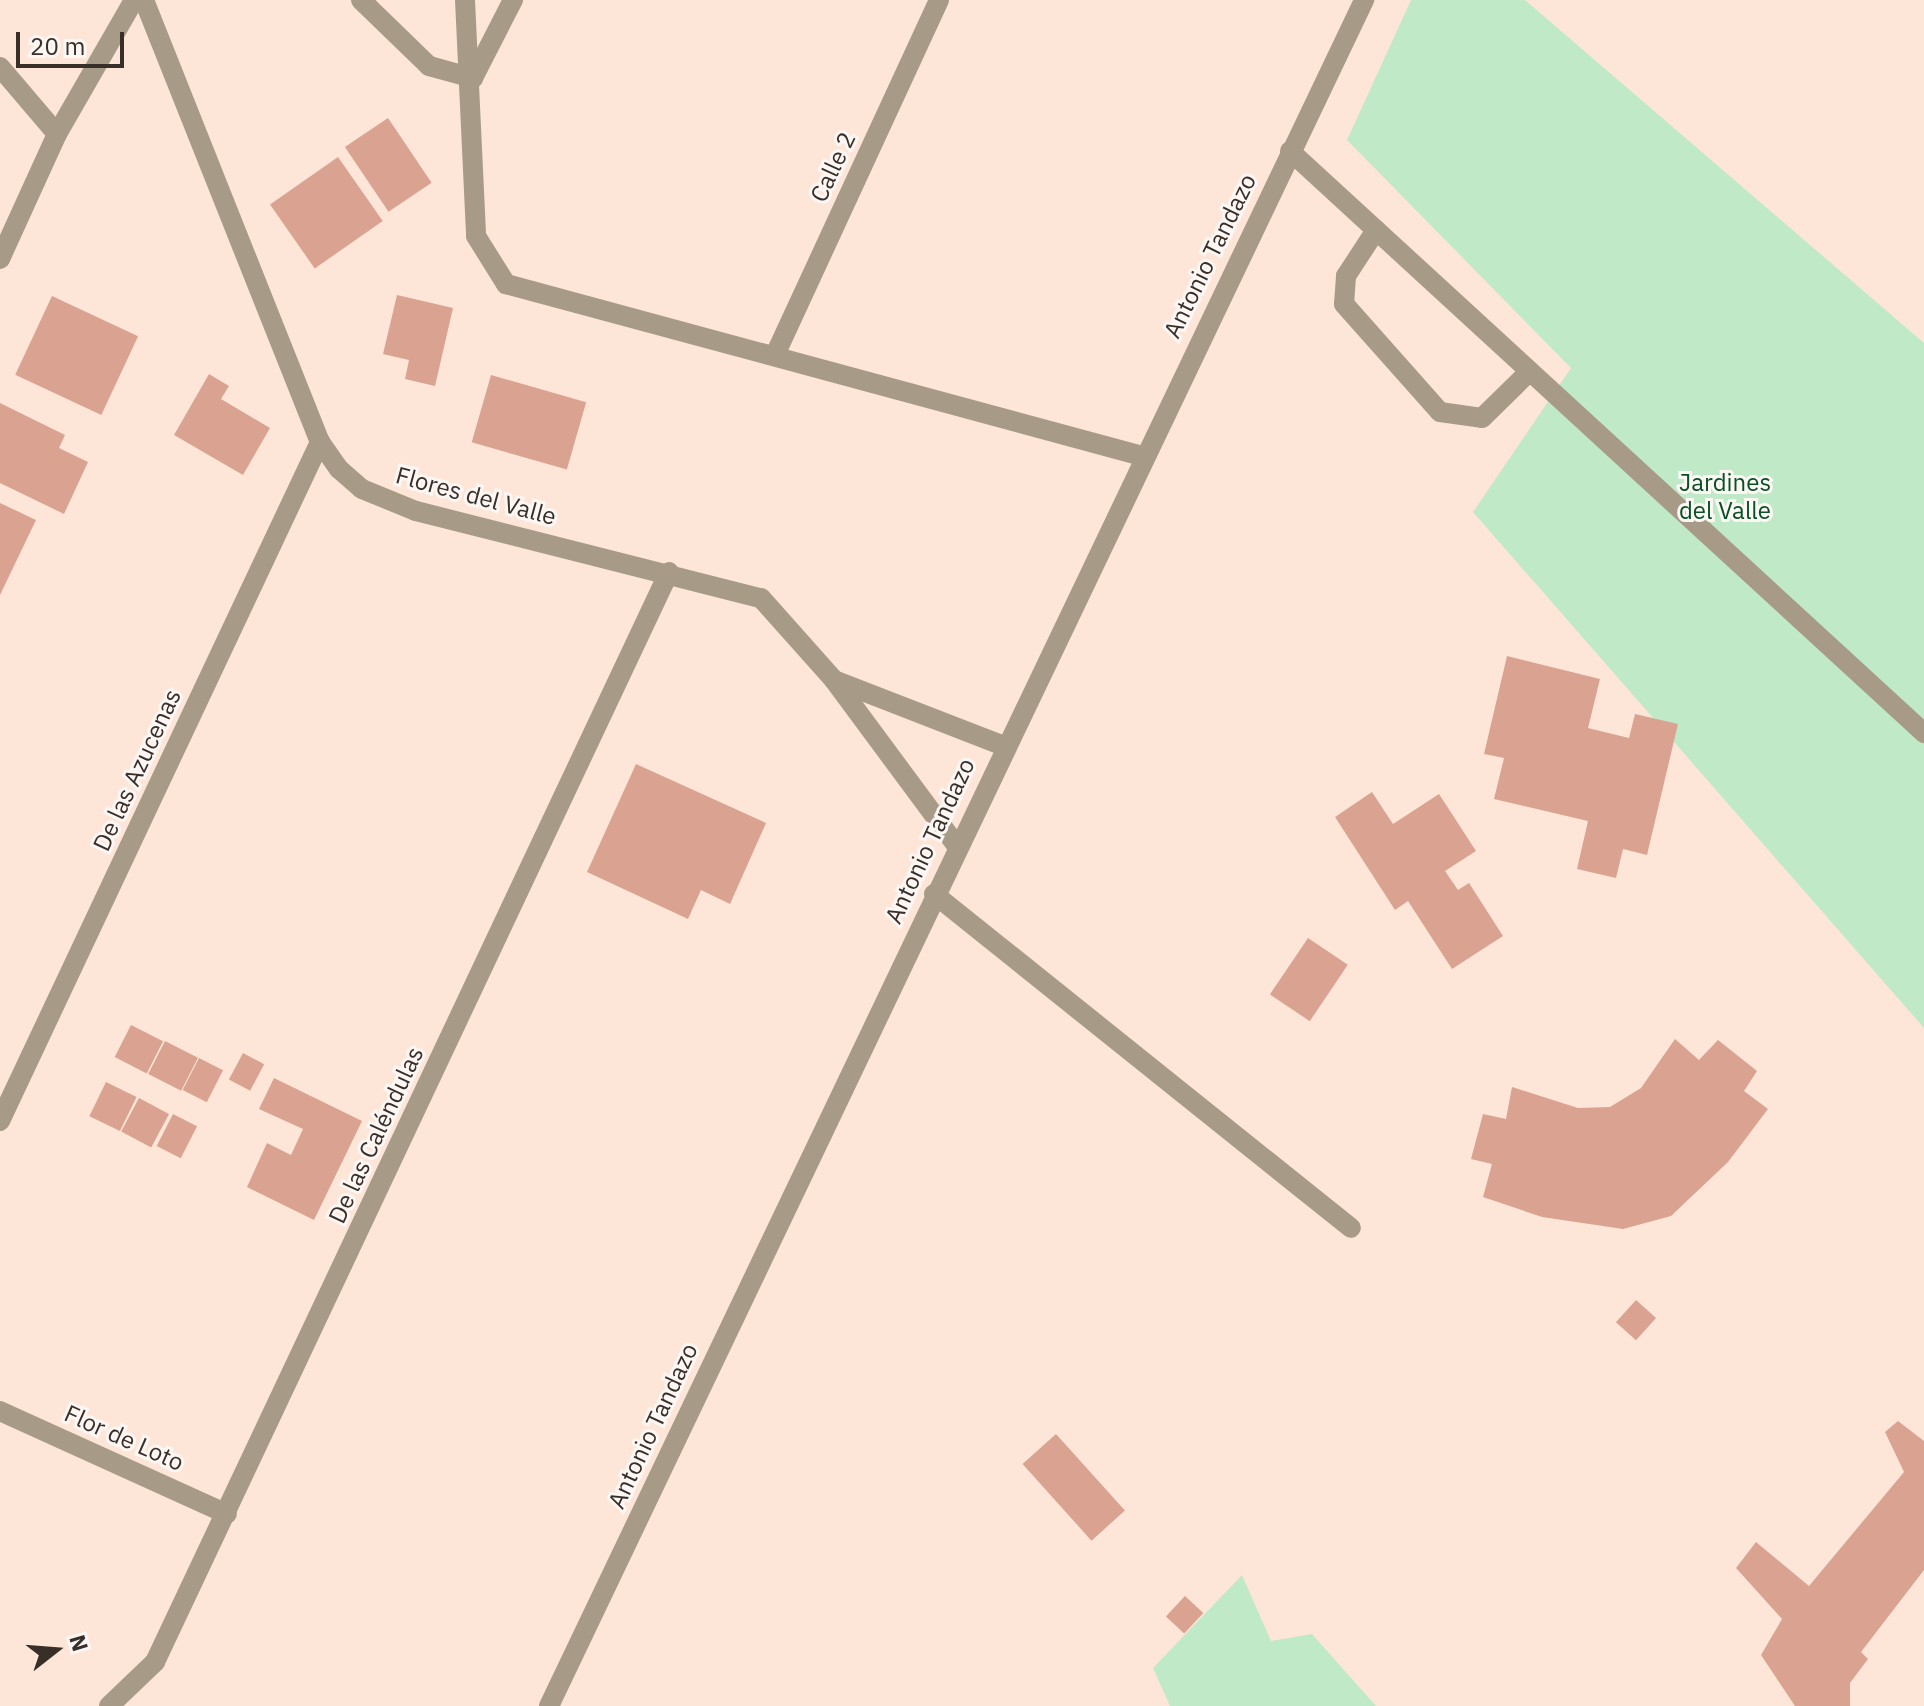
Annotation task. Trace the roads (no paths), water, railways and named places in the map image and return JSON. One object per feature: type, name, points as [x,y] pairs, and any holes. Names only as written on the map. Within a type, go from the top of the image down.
[{"type":"street","points":[[0,259],[57,134],[134,0]]},
{"type":"street","name":"Flores del Valle","points":[[144,0],[320,442],[362,489],[416,511],[669,572],[761,598],[834,680],[957,846]]},
{"type":"street","points":[[361,0],[429,66],[473,78]]},
{"type":"street","points":[[465,0],[473,78],[476,236],[506,284],[1142,456]]},
{"type":"street","points":[[473,78],[513,0]]},
{"type":"street","name":"Calle 2","points":[[775,355],[939,0]]},
{"type":"street","name":"Antonio Tandazo","points":[[549,1706],[1142,456],[1364,0]]},
{"type":"street","points":[[0,67],[57,134]]},
{"type":"street","points":[[1290,151],[1924,733]]},
{"type":"street","points":[[1376,230],[1346,276],[1344,304],[1440,412],[1456,420],[1482,418],[1530,371]]},
{"type":"street","name":"De las Azucenas","points":[[0,1121],[320,442]]},
{"type":"street","name":"De las Caléndulas","points":[[109,1706],[155,1662],[669,572]]},
{"type":"street","name":"Flores del Valle","points":[[834,680],[1004,746]]},
{"type":"street","points":[[934,894],[1351,1228]]},
{"type":"street","name":"Flor de Loto","points":[[0,1411],[227,1514]]},
{"type":"park label","name":"Jardines del Valle","points":[[1725,497]]}]
